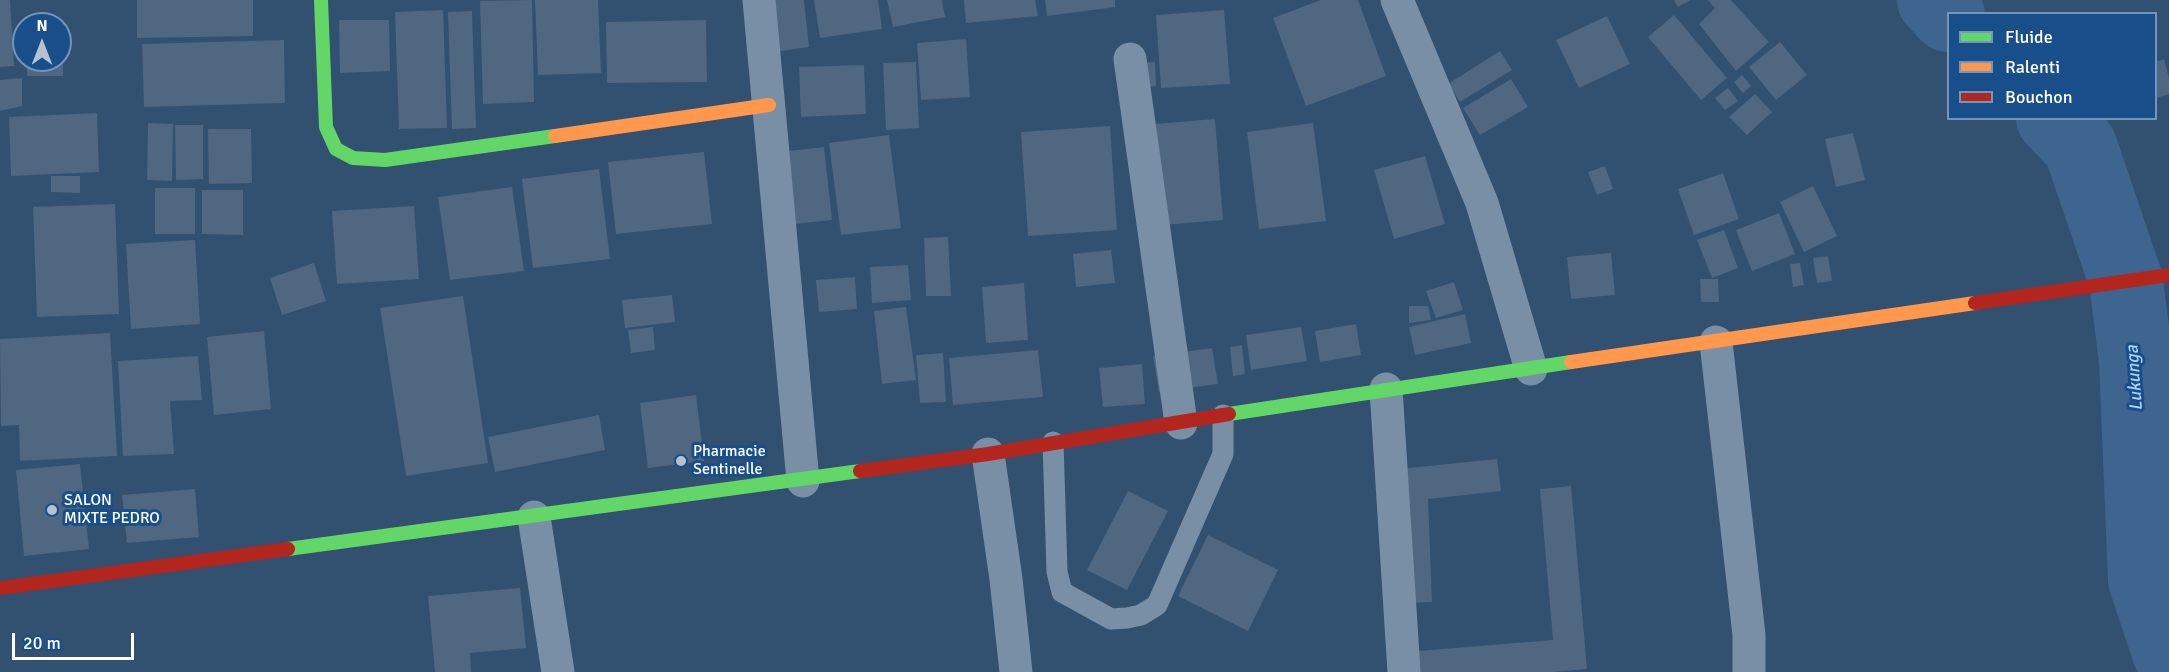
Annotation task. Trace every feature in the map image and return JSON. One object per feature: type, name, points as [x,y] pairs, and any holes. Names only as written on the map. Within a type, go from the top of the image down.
[{"type":"street","points":[[321,0],[326,127],[336,150],[353,158],[385,160],[769,105]]},
{"type":"street","points":[[759,0],[803,481]]},
{"type":"street","points":[[1397,0],[1482,203],[1531,369]]},
{"type":"street","points":[[1130,59],[1181,423]]},
{"type":"street","points":[[0,588],[803,481],[988,454],[1386,389],[2169,275]]},
{"type":"street","points":[[1716,342],[1749,635],[1749,672]]},
{"type":"street","points":[[1386,389],[1404,672]]},
{"type":"street","points":[[988,454],[1006,579],[1016,672]]},
{"type":"street","points":[[534,517],[558,672]]},
{"type":"lane","points":[[1053,442],[1057,572],[1062,592],[1111,619],[1127,618],[1141,615],[1157,604],[1223,454],[1223,415]]},
{"type":"building","points":[[0,0],[10,0],[12,66],[0,67]]},
{"type":"building","points":[[137,0],[253,0],[253,36],[137,38]]},
{"type":"building","points":[[532,0],[534,102],[483,104],[480,1]]},
{"type":"building","points":[[535,0],[598,0],[601,73],[538,75]]},
{"type":"building","points":[[761,0],[804,0],[809,47],[766,53]]},
{"type":"building","points":[[814,0],[878,0],[882,29],[820,38]]},
{"type":"building","points":[[887,0],[942,0],[945,17],[893,27]]},
{"type":"building","points":[[964,0],[1035,0],[1038,16],[966,23]]},
{"type":"building","points":[[1045,0],[1115,0],[1115,7],[1047,16]]},
{"type":"building","points":[[1321,0],[1358,0],[1386,76],[1306,106],[1273,18]]},
{"type":"building","points":[[1674,0],[1691,0],[1678,7]]},
{"type":"building","points":[[1708,0],[1731,0],[1769,42],[1736,71],[1699,24],[1715,8]]},
{"type":"building","points":[[443,10],[447,128],[399,129],[395,12]]},
{"type":"building","points":[[1224,10],[1230,84],[1161,88],[1156,15]]},
{"type":"building","points":[[472,11],[476,128],[452,129],[448,12]]},
{"type":"building","points":[[1674,15],[1727,78],[1701,100],[1648,37]]},
{"type":"building","points":[[1607,16],[1630,64],[1579,88],[1556,40]]},
{"type":"building","points":[[339,20],[389,20],[390,71],[340,73]]},
{"type":"building","points":[[706,20],[707,82],[607,83],[606,22]]},
{"type":"building","points":[[966,39],[970,97],[921,100],[917,43]]},
{"type":"building","points":[[284,40],[285,103],[144,107],[142,44]]},
{"type":"building","points":[[1780,42],[1807,75],[1776,100],[1749,67]]},
{"type":"building","points":[[1500,51],[1512,70],[1460,102],[1448,84]]},
{"type":"building","points":[[2164,59],[2169,78],[2169,94],[2157,98],[2157,62]]},
{"type":"building","points":[[916,62],[919,128],[886,130],[883,63]]},
{"type":"building","points":[[1155,62],[1156,86],[1137,88],[1135,63]]},
{"type":"building","points":[[864,65],[866,114],[801,117],[799,67]]},
{"type":"building","points":[[27,72],[63,72],[63,76],[27,76]]},
{"type":"building","points":[[1742,75],[1751,86],[1743,93],[1734,82]]},
{"type":"building","points":[[22,78],[22,106],[0,111],[0,80]]},
{"type":"building","points":[[1511,79],[1528,107],[1480,135],[1463,108]]},
{"type":"building","points":[[1728,88],[1738,101],[1725,110],[1715,98]]},
{"type":"building","points":[[1755,94],[1772,112],[1747,135],[1729,117]]},
{"type":"building","points":[[97,113],[99,172],[11,176],[9,117]]},
{"type":"building","points":[[1215,119],[1223,220],[1139,227],[1130,126]]},
{"type":"building","points":[[148,123],[173,124],[172,181],[147,180]]},
{"type":"building","points":[[1313,123],[1326,221],[1259,229],[1247,132]]},
{"type":"building","points":[[175,125],[203,125],[203,179],[176,180]]},
{"type":"building","points":[[1110,126],[1117,230],[1028,236],[1021,132]]},
{"type":"building","points":[[208,129],[251,129],[252,183],[209,184]]},
{"type":"building","points":[[1853,133],[1865,180],[1836,187],[1825,139]]},
{"type":"building","points":[[889,135],[901,228],[841,235],[829,143]]},
{"type":"building","points":[[824,147],[832,220],[786,225],[780,152]]},
{"type":"building","points":[[704,152],[712,224],[616,234],[608,162]]},
{"type":"building","points":[[1425,156],[1445,224],[1394,239],[1374,170]]},
{"type":"building","points":[[1605,166],[1613,189],[1597,195],[1588,172]]},
{"type":"building","points":[[599,169],[610,259],[533,268],[522,179]]},
{"type":"building","points":[[1723,173],[1739,219],[1694,235],[1678,189]]},
{"type":"building","points":[[51,176],[80,176],[80,193],[51,192]]},
{"type":"building","points":[[1813,186],[1837,236],[1804,252],[1780,202]]},
{"type":"building","points":[[512,187],[524,271],[450,280],[438,197]]},
{"type":"building","points":[[155,188],[195,188],[195,234],[155,234]]},
{"type":"building","points":[[202,190],[243,190],[243,235],[202,234]]},
{"type":"building","points":[[115,204],[119,314],[37,317],[33,207]]},
{"type":"building","points":[[414,206],[419,279],[337,284],[332,211]]},
{"type":"building","points":[[1779,213],[1795,254],[1752,271],[1736,230]]},
{"type":"building","points":[[1724,230],[1738,268],[1712,278],[1697,240]]},
{"type":"building","points":[[948,237],[951,296],[926,296],[924,238]]},
{"type":"building","points":[[195,240],[200,324],[131,329],[126,244]]},
{"type":"building","points":[[1111,250],[1115,283],[1076,287],[1073,254]]},
{"type":"building","points":[[1611,253],[1615,295],[1571,299],[1567,257]]},
{"type":"building","points":[[1828,256],[1832,281],[1817,283],[1813,258]]},
{"type":"building","points":[[314,263],[326,301],[282,315],[270,278]]},
{"type":"building","points":[[1800,263],[1804,285],[1793,287],[1790,264]]},
{"type":"building","points":[[908,265],[911,300],[872,303],[870,267]]},
{"type":"building","points":[[855,277],[857,309],[819,312],[816,280]]},
{"type":"building","points":[[1700,279],[1718,279],[1719,302],[1701,302]]},
{"type":"building","points":[[1454,282],[1463,310],[1436,318],[1426,291]]},
{"type":"building","points":[[1024,283],[1028,340],[986,343],[982,287]]},
{"type":"building","points":[[672,295],[675,322],[625,328],[622,300]]},
{"type":"building","points":[[463,296],[488,463],[406,476],[380,308]]},
{"type":"building","points":[[1409,306],[1428,306],[1431,320],[1409,323]]},
{"type":"building","points":[[906,307],[916,380],[882,384],[874,311]]},
{"type":"building","points":[[1465,314],[1471,343],[1415,355],[1409,327]]},
{"type":"building","points":[[1356,324],[1361,355],[1320,362],[1315,331]]},
{"type":"building","points":[[653,327],[655,350],[631,353],[628,330]]},
{"type":"building","points":[[1301,327],[1307,361],[1251,370],[1246,335]]},
{"type":"building","points":[[264,331],[271,409],[214,415],[207,337]]},
{"type":"building","points":[[110,333],[117,456],[20,461],[19,425],[1,426],[0,339]]},
{"type":"building","points":[[1242,345],[1245,374],[1233,376],[1230,347]]},
{"type":"building","points":[[1212,348],[1218,384],[1159,392],[1153,356]]},
{"type":"building","points":[[1038,350],[1043,397],[953,405],[949,358]]},
{"type":"building","points":[[943,353],[946,402],[920,403],[916,355]]},
{"type":"building","points":[[198,356],[202,400],[170,401],[174,454],[123,456],[118,361]]},
{"type":"building","points":[[1142,364],[1145,404],[1103,407],[1099,368]]},
{"type":"building","points":[[696,395],[704,461],[648,468],[640,403]]},
{"type":"building","points":[[599,415],[605,450],[495,472],[488,437]]},
{"type":"building","points":[[1497,459],[1501,491],[1428,499],[1432,602],[1405,603],[1399,469]]},
{"type":"building","name":"SALON MIXTE PEDRO","points":[[80,464],[89,549],[24,556],[16,470]]},
{"type":"building","points":[[1571,486],[1587,669],[1553,672],[1420,672],[1418,651],[1553,640],[1540,489]]},
{"type":"building","points":[[195,489],[199,537],[127,543],[122,495]]},
{"type":"building","points":[[1128,491],[1168,511],[1127,590],[1087,570]]},
{"type":"building","points":[[1208,535],[1278,570],[1248,631],[1178,596]]},
{"type":"building","points":[[520,588],[526,648],[470,653],[471,672],[435,672],[428,596]]},
{"type":"waterway","name":"Lukunga","points":[[1934,0],[1947,14]]},
{"type":"waterway","name":"Lukunga","points":[[2055,120],[2080,146],[2126,281],[2136,361],[2145,580],[2169,652]]},
{"type":"traffic: fast","points":[[321,0],[326,127],[336,149],[353,158],[385,160],[555,136]]},
{"type":"traffic: fast","points":[[1229,414],[1571,362]]},
{"type":"traffic: fast","points":[[288,549],[860,471]]},
{"type":"traffic: slow","points":[[555,136],[769,105]]},
{"type":"traffic: slow","points":[[1571,362],[1975,303]]},
{"type":"traffic: jam","points":[[1975,303],[2169,275]]},
{"type":"traffic: jam","points":[[860,471],[988,454],[1229,414]]},
{"type":"traffic: jam","points":[[0,588],[288,549]]},
{"type":"place","name":"Pharmacie Sentinelle","points":[[681,461]]},
{"type":"place","name":"SALON MIXTE PEDRO","points":[[52,510]]}]
